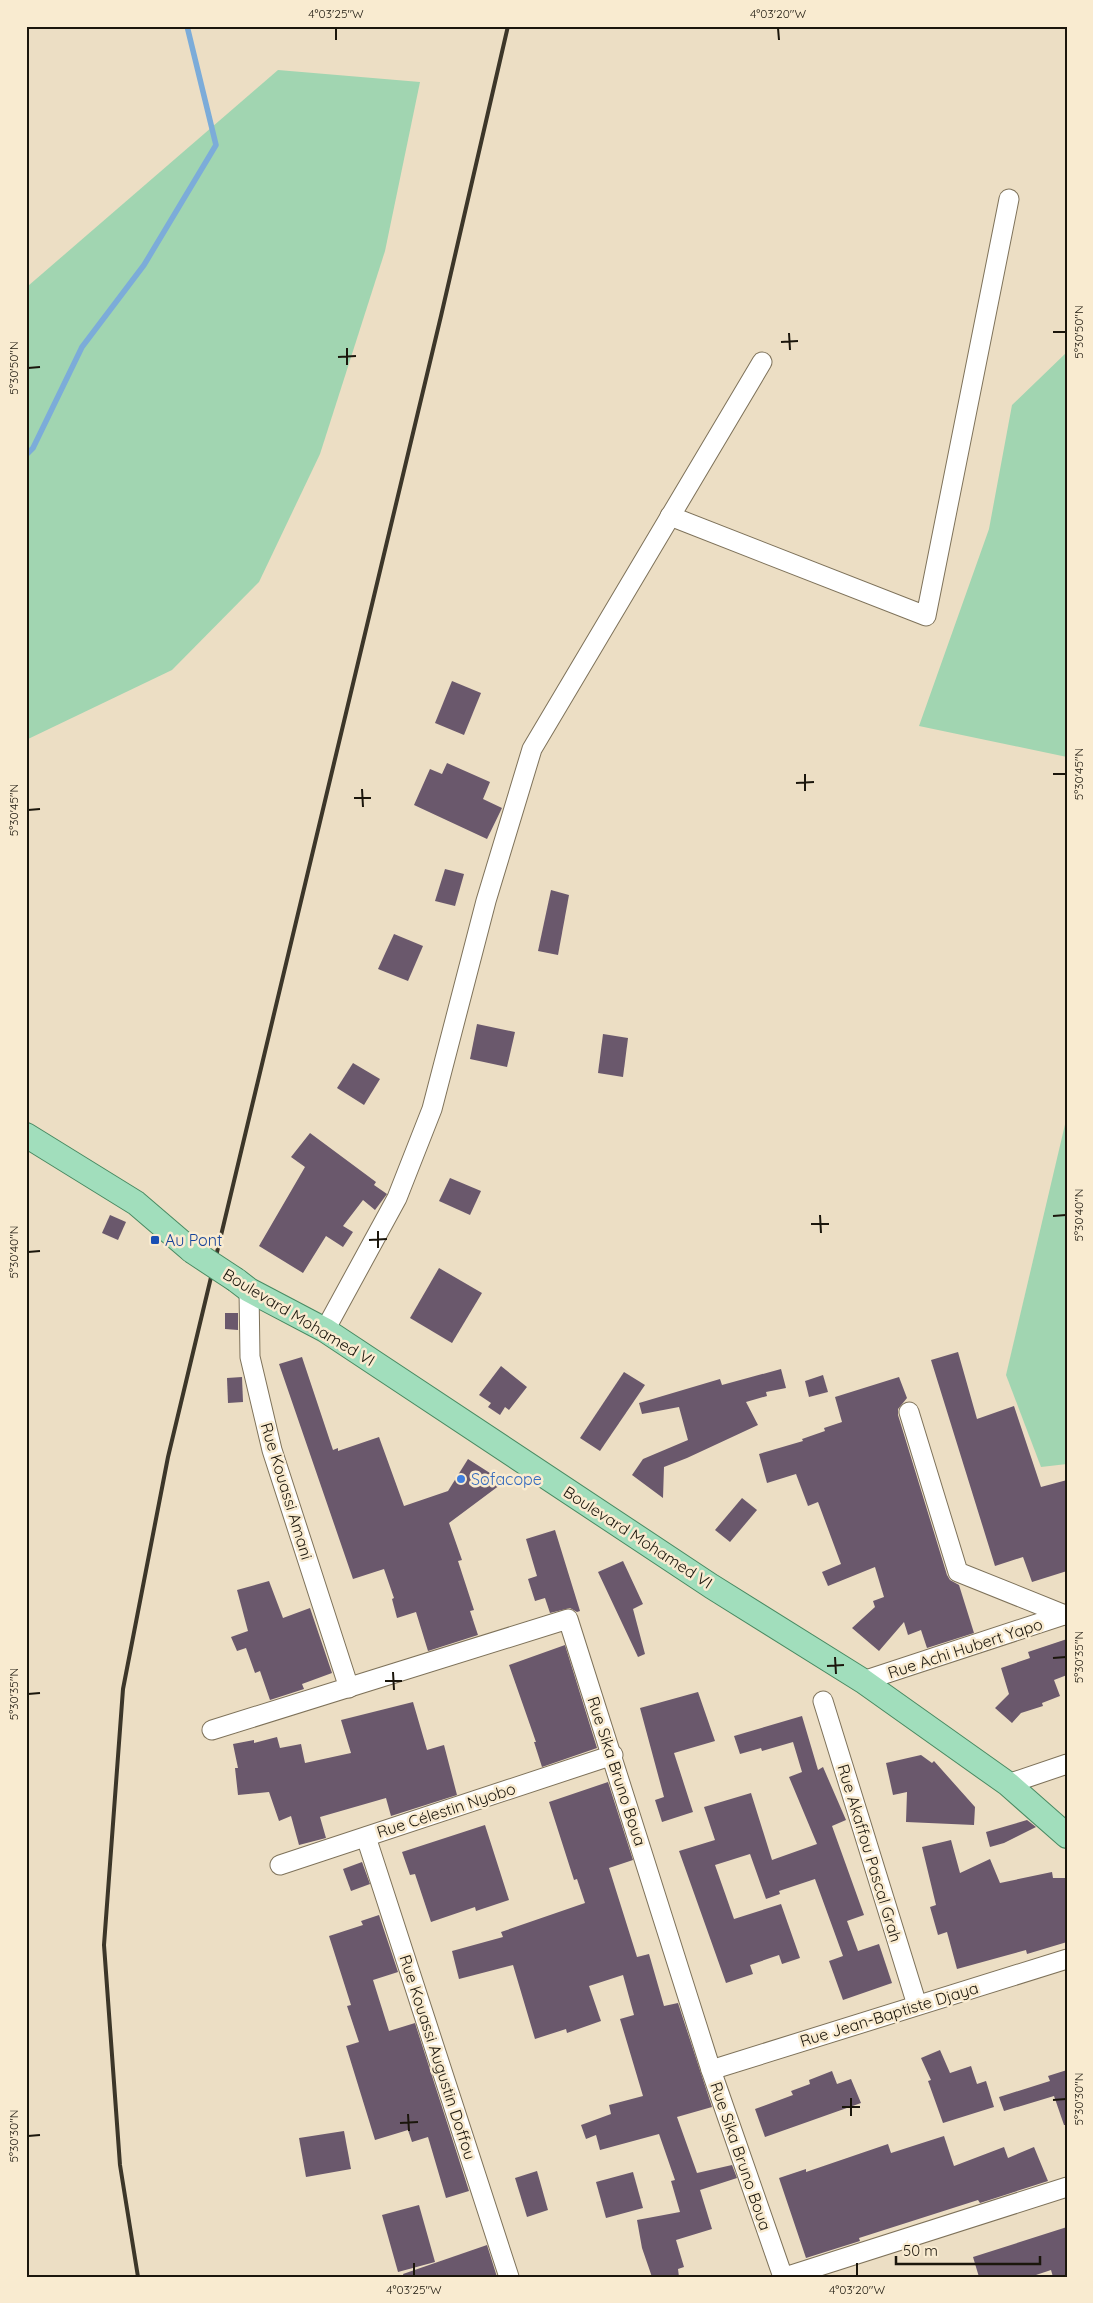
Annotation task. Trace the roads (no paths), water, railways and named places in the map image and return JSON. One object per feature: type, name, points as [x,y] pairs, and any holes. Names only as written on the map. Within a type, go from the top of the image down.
[{"type":"main road","name":"Boulevard Mohamed VI","points":[[26,1135],[136,1203],[192,1251],[243,1285],[325,1330],[711,1586],[863,1681],[1008,1784],[1067,1836]]},
{"type":"street","points":[[670,516],[926,616],[1009,199]]},
{"type":"street","points":[[325,1330],[397,1198],[432,1109],[486,901],[532,749],[762,362]]},
{"type":"street","name":"Rue Kouassi Amani","points":[[243,1285],[250,1357],[272,1450],[349,1688]]},
{"type":"street","points":[[909,1412],[958,1572],[1066,1614]]},
{"type":"street","name":"Rue Achi Hubert Yapo","points":[[863,1681],[1066,1614]]},
{"type":"street","name":"Rue Sika Bruno Boua","points":[[212,1730],[568,1620],[613,1755],[711,2070],[784,2277]]},
{"type":"street","name":"Rue Akaffou Pascal Grah","points":[[823,1701],[917,2005]]},
{"type":"street","name":"Rue Célestin Nyobo","points":[[280,1865],[613,1755]]},
{"type":"street","points":[[1008,1784],[1067,1764]]},
{"type":"street","name":"Rue Kouassi Augustin Doffou","points":[[366,1836],[509,2277]]},
{"type":"street","name":"Rue Jean-Baptiste Djaya","points":[[711,2070],[1067,1959]]},
{"type":"street","points":[[784,2277],[1067,2187]]},
{"type":"waterway","points":[[26,455],[33,448],[82,347],[144,265],[216,145],[187,26]]},
{"type":"railway","points":[[138,2277],[120,2165],[104,1945],[123,1689],[168,1457],[441,316],[508,26]]},
{"type":"place","name":"Au Pont","points":[[155,1240]]},
{"type":"place","name":"Sofacope","points":[[461,1479]]}]
